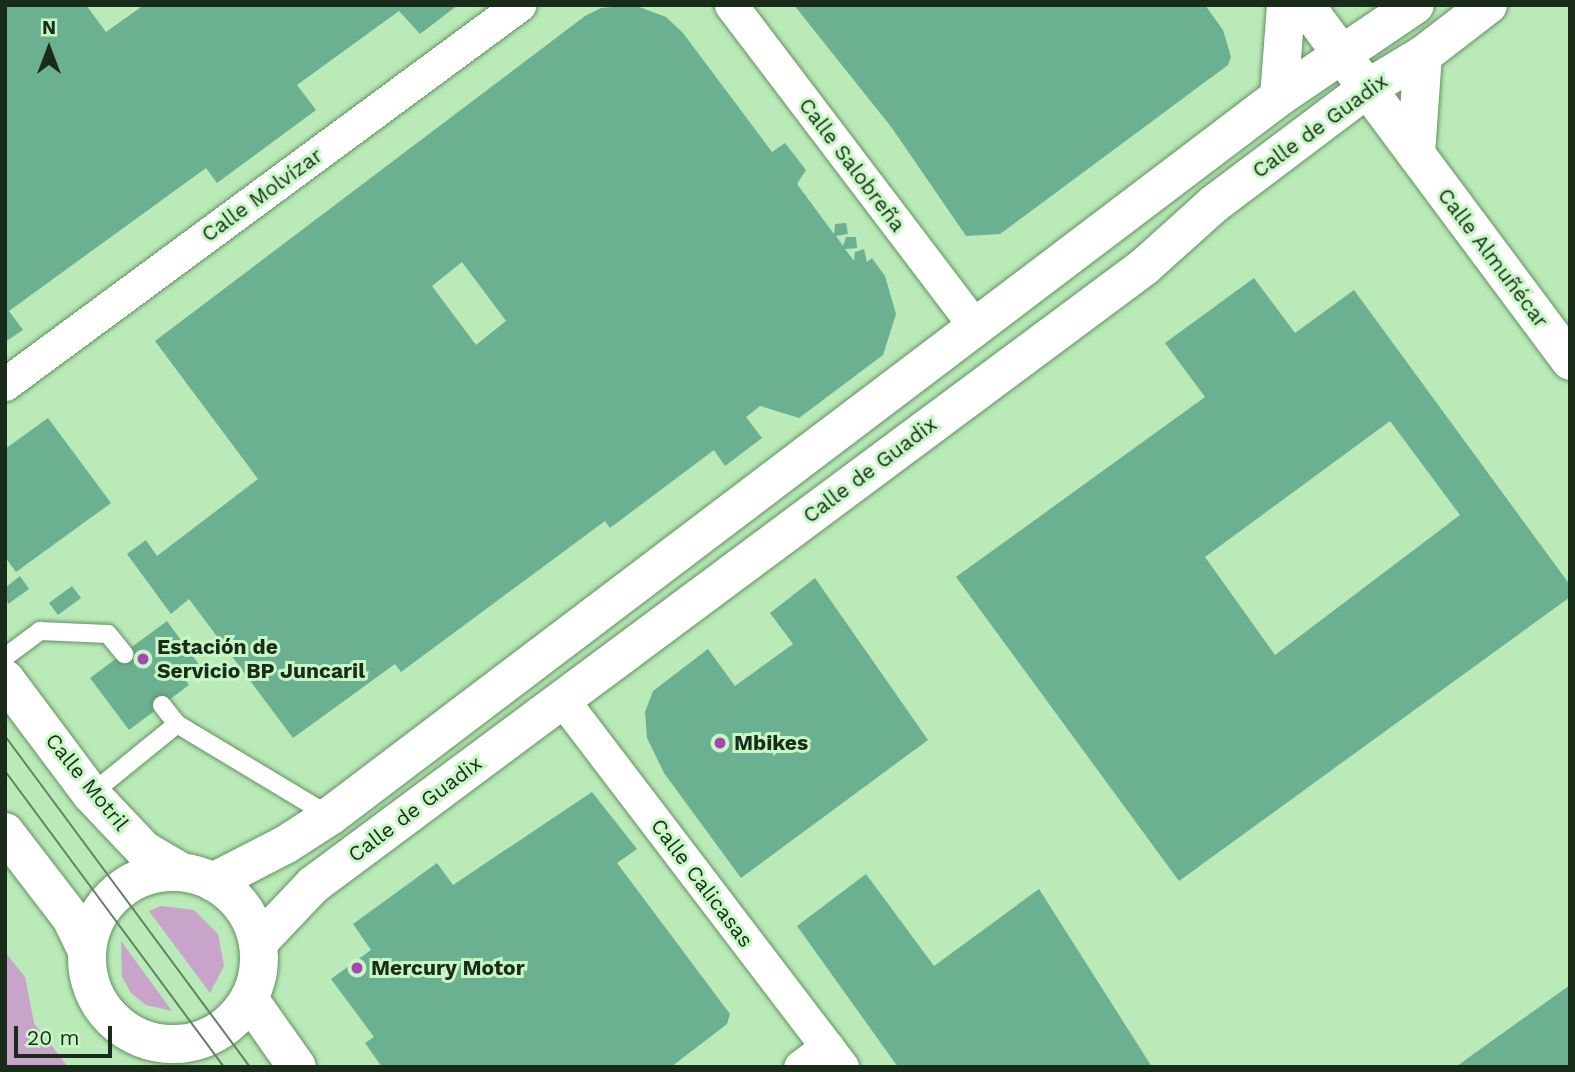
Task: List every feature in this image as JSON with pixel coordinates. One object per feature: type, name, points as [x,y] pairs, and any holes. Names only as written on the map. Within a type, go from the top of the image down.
[{"type":"street","name":"Calle Molvízar","points":[[5,384],[519,5]]},
{"type":"street","name":"Calle Salobreña","points":[[731,5],[974,326]]},
{"type":"street","points":[[1279,97],[1286,5]]},
{"type":"street","name":"Calle Almuñécar","points":[[1305,5],[1570,361]]},
{"type":"street","name":"Calle de Guadix","points":[[197,877],[285,845],[330,816],[1279,97],[1344,57],[1415,5]]},
{"type":"street","name":"Calle de Guadix","points":[[258,943],[313,885],[1144,267],[1214,204],[1367,88],[1423,55],[1488,5]]},
{"type":"street","points":[[1416,154],[1423,55]]},
{"type":"street","name":"Calle Motril","points":[[5,678],[91,793],[144,850],[197,877]]},
{"type":"street","name":"Calle Calicasas","points":[[562,699],[834,1057]]},
{"type":"street","points":[[5,832],[71,918],[86,949],[89,982],[99,1004],[123,1029],[162,1054],[183,1044],[211,1036],[230,1023],[249,999],[259,969],[258,943],[238,901],[197,877],[148,875],[112,896],[94,921],[86,949]]},
{"type":"street","points":[[249,999],[297,1067]]},
{"type":"street","points":[[800,1067],[834,1057]]},
{"type":"lane","points":[[5,657],[40,631],[108,634],[124,653]]},
{"type":"lane","points":[[162,705],[177,724],[330,816]]},
{"type":"lane","points":[[91,793],[177,724]]},
{"type":"shaded area","points":[[161,906],[194,910],[218,934],[224,966],[210,993],[149,911]]},
{"type":"shaded area","points":[[121,941],[172,1011],[146,1005],[131,993],[122,977]]},
{"type":"shaded area","points":[[5,952],[25,977],[34,1023],[68,1067],[5,1067]]},
{"type":"building","points":[[5,5],[86,5],[106,32],[144,5],[458,5],[420,34],[399,11],[297,85],[316,110],[217,183],[206,168],[9,311],[23,330],[5,342]]},
{"type":"building","points":[[634,5],[666,17],[683,33],[772,152],[785,143],[806,170],[797,184],[834,234],[835,224],[846,223],[848,234],[836,236],[843,246],[846,237],[856,237],[857,248],[845,249],[854,261],[855,252],[864,249],[867,262],[872,258],[885,276],[896,314],[883,355],[799,418],[760,406],[746,417],[762,438],[725,466],[714,450],[610,528],[605,521],[401,672],[395,664],[293,738],[189,599],[171,614],[127,554],[146,540],[157,556],[258,479],[155,341],[585,16],[601,8]],"holes":[[[462,262],[506,321],[476,345],[432,286]]]},
{"type":"building","points":[[794,5],[1205,5],[1223,30],[1231,57],[1228,65],[1000,234],[966,236],[892,128]]},
{"type":"building","points":[[1254,278],[1295,333],[1354,290],[1570,585],[1570,597],[1179,881],[956,577],[1205,397],[1165,343]],"holes":[[[1390,421],[1460,515],[1275,655],[1205,557]]]},
{"type":"building","points":[[48,418],[111,503],[16,572],[5,557],[5,449]]},
{"type":"building","points":[[20,576],[29,589],[8,604],[5,588]]},
{"type":"building","points":[[815,578],[928,740],[741,878],[664,773],[647,738],[645,712],[653,691],[708,649],[735,686],[793,644],[770,613]]},
{"type":"building","points":[[72,586],[81,598],[58,615],[49,603]]},
{"type":"building","points":[[167,621],[200,666],[184,678],[189,685],[129,730],[90,678]]},
{"type":"building","points":[[592,792],[637,849],[617,863],[730,1014],[727,1024],[671,1067],[382,1067],[365,1043],[374,1037],[331,979],[371,950],[353,924],[437,863],[453,885]]},
{"type":"building","points":[[866,874],[934,966],[1039,889],[1152,1067],[898,1067],[797,926]]},
{"type":"building","points":[[1570,985],[1570,1067],[1456,1067],[1468,1058]]},
{"type":"tram line","points":[[5,736],[250,1067]]},
{"type":"tram line","points":[[5,771],[224,1067]]},
{"type":"place","name":"Estación de Servicio BP Juncaril","points":[[143,659]]},
{"type":"place","name":"Mbikes","points":[[720,743]]},
{"type":"place","name":"Mercury Motor","points":[[357,968]]}]
